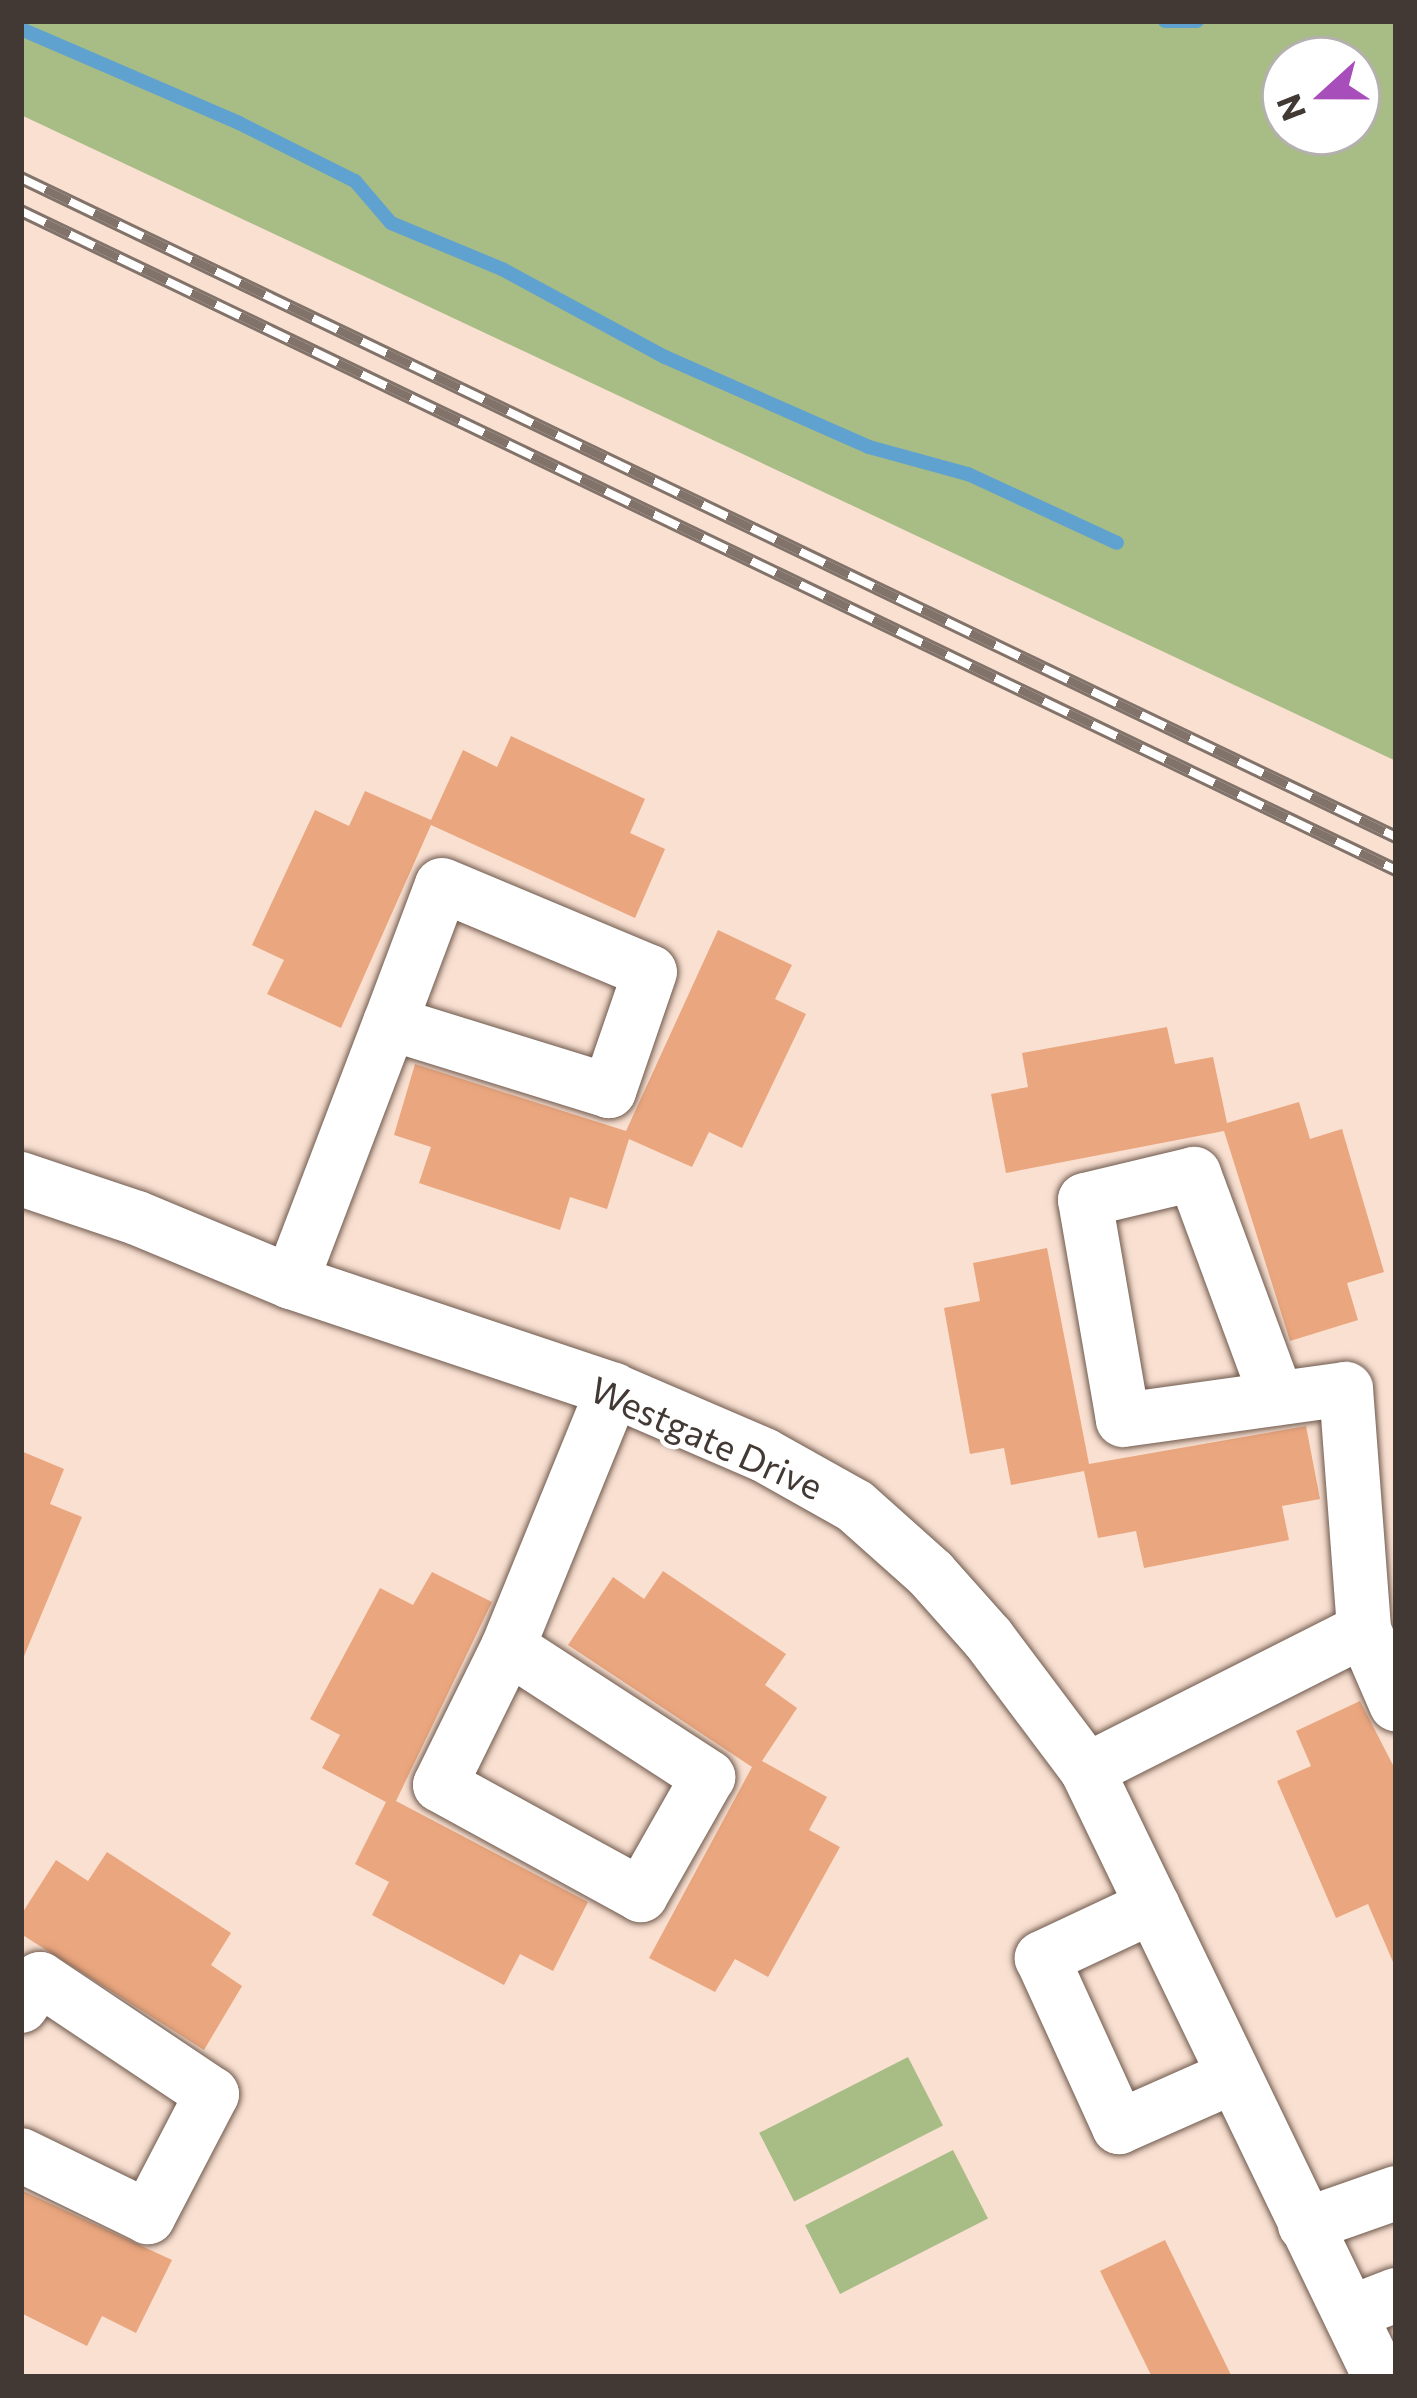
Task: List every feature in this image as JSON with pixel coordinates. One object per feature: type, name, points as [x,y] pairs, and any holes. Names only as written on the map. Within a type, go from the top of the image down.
[{"type":"street","points":[[291,1282],[442,885],[650,972],[609,1091],[390,1023]]},
{"type":"street","points":[[1277,1399],[1194,1174],[1085,1200],[1123,1420],[1277,1399],[1346,1389],[1364,1630],[1396,1704]]},
{"type":"street","name":"Westgate Drive","points":[[21,1179],[137,1218],[291,1282],[613,1390],[764,1455],[855,1506],[931,1574],[988,1638],[1088,1770],[1305,2225],[1373,2304],[1380,2377]]},
{"type":"street","points":[[508,1648],[708,1778],[641,1895],[440,1785],[508,1648],[613,1390]]},
{"type":"street","points":[[1088,1770],[1364,1630]]},
{"type":"street","points":[[1153,1906],[1042,1958],[1119,2127],[1234,2076]]},
{"type":"street","points":[[21,2006],[40,1979],[212,2094],[148,2217],[21,2155]]},
{"type":"street","points":[[1305,2225],[1396,2193]]},
{"type":"green space","points":[[21,21],[1396,21],[1396,761],[21,115]]},
{"type":"green space","points":[[908,2057],[943,2126],[794,2201],[759,2133]]},
{"type":"green space","points":[[953,2150],[988,2219],[840,2294],[805,2225]]},
{"type":"building","points":[[511,736],[645,799],[630,833],[665,849],[635,918],[431,825],[341,1028],[267,994],[284,960],[252,945],[315,810],[349,826],[365,791],[431,820],[463,750],[497,767]]},
{"type":"building","points":[[718,930],[792,965],[775,999],[806,1014],[742,1148],[709,1132],[692,1167],[629,1139],[607,1209],[570,1197],[560,1230],[419,1183],[431,1147],[394,1135],[415,1064],[626,1131]]},
{"type":"building","points":[[1167,1027],[1175,1064],[1213,1057],[1227,1123],[1299,1102],[1310,1139],[1342,1129],[1384,1272],[1347,1283],[1358,1320],[1290,1341],[1224,1131],[1006,1173],[991,1094],[1028,1087],[1022,1053]]},
{"type":"building","points":[[1047,1248],[1089,1464],[1306,1426],[1320,1499],[1282,1506],[1289,1540],[1144,1568],[1136,1531],[1098,1538],[1084,1471],[1011,1485],[1004,1448],[970,1454],[944,1308],[980,1301],[973,1263]]},
{"type":"building","points":[[21,1451],[64,1469],[50,1504],[82,1517],[22,1661]]},
{"type":"building","points":[[663,1571],[786,1654],[765,1685],[797,1708],[762,1761],[827,1797],[809,1830],[840,1847],[768,1977],[735,1959],[715,1992],[649,1958],[752,1767],[568,1645],[613,1577],[644,1599]]},
{"type":"building","points":[[432,1572],[492,1602],[396,1801],[588,1902],[553,1971],[520,1954],[504,1985],[372,1915],[389,1882],[355,1864],[386,1802],[322,1768],[340,1735],[310,1719],[380,1588],[413,1605]]},
{"type":"building","points":[[1360,1701],[1396,1771],[1396,1969],[1368,1904],[1336,1918],[1277,1781],[1311,1766],[1296,1731]]},
{"type":"building","points":[[107,1852],[231,1933],[211,1965],[242,1986],[204,2050],[21,1934],[21,1915],[56,1860],[88,1881]]},
{"type":"building","points":[[21,2190],[172,2260],[136,2333],[102,2316],[87,2346],[21,2313]]},
{"type":"building","points":[[1165,2240],[1232,2377],[1152,2377],[1100,2271]]},
{"type":"waterway","points":[[1165,21],[1197,21]]},
{"type":"waterway","points":[[21,29],[239,123],[355,181],[391,223],[502,269],[665,357],[869,447],[968,474],[1117,543]]},
{"type":"railway","points":[[21,178],[1396,837]]},
{"type":"railway","points":[[21,211],[1396,870]]}]
